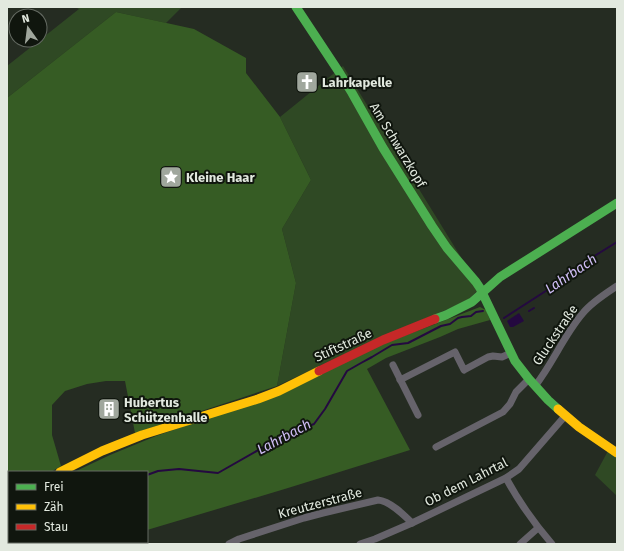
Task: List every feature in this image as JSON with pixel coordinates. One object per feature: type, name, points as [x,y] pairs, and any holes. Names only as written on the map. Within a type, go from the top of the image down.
[{"type":"street","name":"Am Schwarzkopf","points":[[296,7],[339,72],[383,148],[432,226],[447,248],[476,282],[483,293],[515,361],[532,382],[565,416],[617,453]]},
{"type":"street","name":"Stiftstraße","points":[[62,471],[102,451],[142,435],[279,391],[382,340],[446,315],[472,302],[500,277],[617,203]]},
{"type":"street","name":"Gluckstraße","points":[[436,447],[503,412],[510,404],[516,392],[542,376],[583,313],[597,300],[617,286]]},
{"type":"street","points":[[400,380],[455,352],[464,370],[488,357],[502,357],[510,353]]},
{"type":"street","points":[[393,365],[418,415]]},
{"type":"street","name":"Ob dem Lahrtal","points":[[360,544],[412,523],[506,478],[519,469],[565,416]]},
{"type":"street","points":[[506,478],[524,509],[552,544]]},
{"type":"street","name":"Kreutzerstraße","points":[[229,544],[239,539],[310,516],[378,500],[386,502],[404,514],[412,523]]},
{"type":"street","points":[[521,544],[538,528]]},
{"type":"green space","points":[[75,7],[182,7],[166,23],[116,12],[7,98],[7,66],[30,48],[48,48],[48,34],[79,9]]},
{"type":"green space","points":[[116,12],[194,29],[246,58],[246,73],[280,117],[311,180],[282,229],[296,283],[277,386],[135,433],[125,381],[106,381],[87,384],[65,391],[52,405],[52,435],[61,466],[53,471],[8,471],[7,502],[7,98]]},
{"type":"green space","points":[[343,66],[480,288],[467,301],[381,337],[277,386],[296,283],[282,229],[311,180],[280,117]]},
{"type":"green space","points":[[480,307],[486,310],[490,320],[458,329],[386,358],[367,369],[410,450],[148,530],[148,471],[76,471],[156,436],[280,393],[383,344]]},
{"type":"green space","points":[[609,449],[617,455],[617,496],[595,475]]},
{"type":"green space","points":[[7,510],[8,543],[104,543],[7,544]]},
{"type":"shaded area","points":[[519,313],[524,321],[510,327],[507,321]]},
{"type":"waterway","name":"Lahrbach","points":[[504,318],[569,276],[596,255],[617,242]]},
{"type":"waterway","points":[[529,311],[534,308]]},
{"type":"waterway","name":"Lahrbach","points":[[148,475],[158,471],[179,469],[218,473],[283,436],[314,424],[325,409],[347,371],[392,345],[408,343],[441,326],[450,324],[458,318],[471,316],[476,312],[483,311]]},
{"type":"traffic: fast","points":[[296,7],[339,72],[383,148],[432,226],[447,248],[480,288],[515,361],[529,379],[558,409]]},
{"type":"traffic: fast","points":[[435,319],[472,302],[500,277],[617,203]]},
{"type":"traffic: slow","points":[[62,471],[102,451],[142,435],[258,399],[279,391],[319,371]]},
{"type":"traffic: slow","points":[[558,409],[579,427],[617,453]]},
{"type":"traffic: jam","points":[[319,371],[383,340],[435,319]]},
{"type":"place","name":"Lahrkapelle","points":[[307,82]]},
{"type":"place","name":"Kleine Haar","points":[[171,177]]},
{"type":"place","name":"Hubertus Schützenhalle","points":[[109,409]]}]
